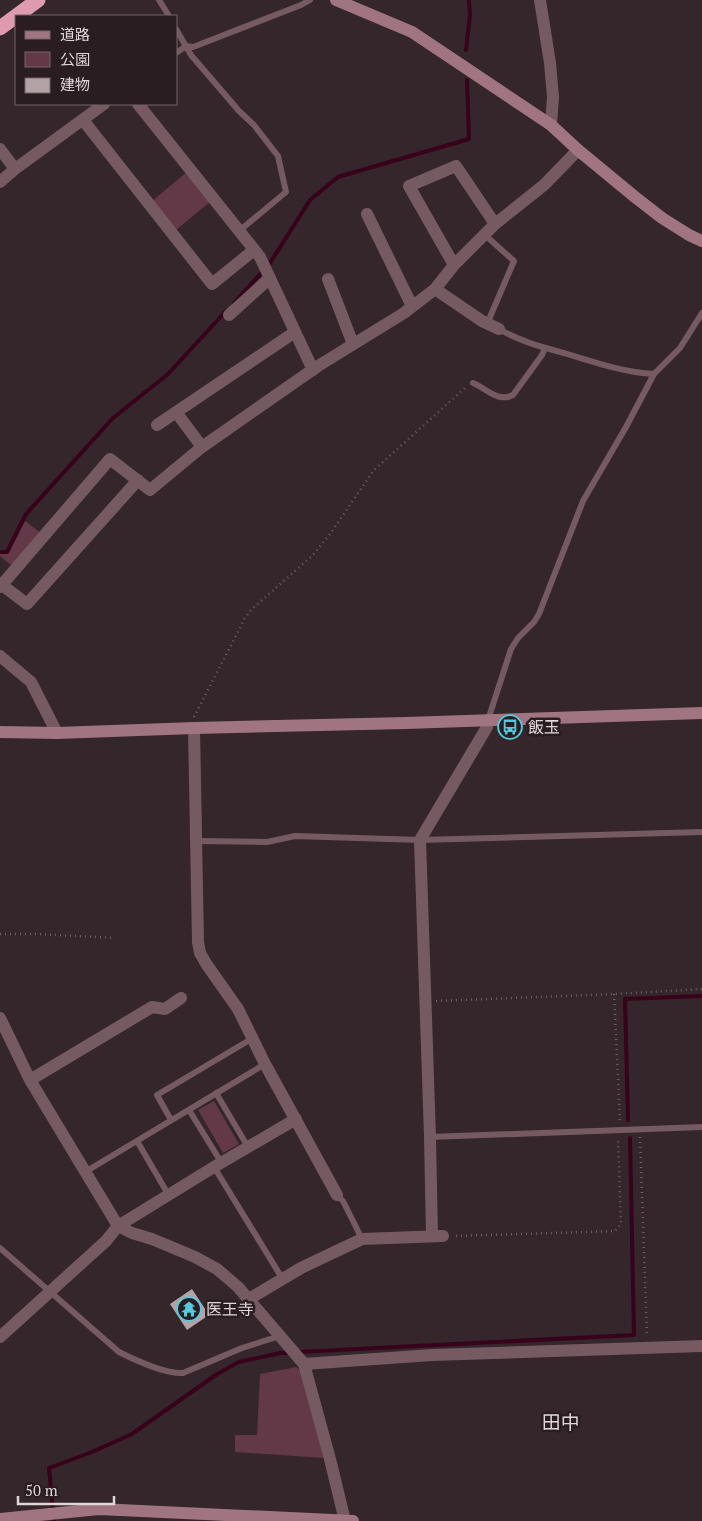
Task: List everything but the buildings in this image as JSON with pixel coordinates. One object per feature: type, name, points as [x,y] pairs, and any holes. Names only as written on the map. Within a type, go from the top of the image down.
[{"type":"highway","points":[[18,15],[38,0]]},
{"type":"highway","points":[[0,28],[15,17]]},
{"type":"street","points":[[540,0],[553,89],[551,125]]},
{"type":"street","points":[[346,1],[412,32],[551,125],[578,150],[662,218],[702,241]]},
{"type":"street","points":[[0,182],[103,105]]},
{"type":"street","points":[[139,105],[254,250],[266,271],[313,370]]},
{"type":"street","points":[[83,120],[212,284],[254,250]]},
{"type":"street","points":[[0,149],[15,169]]},
{"type":"street","points":[[138,480],[28,604],[1,586],[110,459],[138,480],[150,490],[202,447],[435,289],[454,265],[495,224],[544,185],[578,150]]},
{"type":"street","points":[[454,265],[409,186],[456,166],[495,224]]},
{"type":"street","points":[[367,214],[412,306]]},
{"type":"street","points":[[229,315],[266,271]]},
{"type":"street","points":[[328,279],[353,344]]},
{"type":"street","points":[[435,289],[487,324],[499,329]]},
{"type":"street","points":[[157,425],[295,332]]},
{"type":"street","points":[[176,412],[202,447]]},
{"type":"street","points":[[0,656],[31,682],[57,733]]},
{"type":"street","points":[[0,732],[57,733],[702,713]]},
{"type":"street","points":[[248,1299],[301,1268],[362,1239],[438,1236],[430,1137],[420,840],[487,727],[488,720]]},
{"type":"street","points":[[194,728],[198,942],[200,953],[238,1009],[265,1064],[337,1195]]},
{"type":"street","points":[[30,1080],[152,1007],[166,1009],[181,998]]},
{"type":"street","points":[[0,1018],[30,1080],[118,1226],[195,1257],[217,1269],[238,1287],[304,1364],[345,1521]]},
{"type":"street","points":[[1,1333],[106,1241],[118,1226],[217,1164],[296,1119]]},
{"type":"street","points":[[304,1364],[432,1355],[702,1346]]},
{"type":"street","points":[[0,1519],[99,1509],[353,1521]]},
{"type":"lane","points":[[159,0],[168,15]]},
{"type":"lane","points":[[178,52],[186,46],[193,47],[310,0]]},
{"type":"lane","points":[[178,32],[191,55],[239,111],[254,125],[278,156],[286,192],[239,230]]},
{"type":"lane","points":[[485,235],[514,261],[487,324]]},
{"type":"lane","points":[[488,720],[511,649],[539,614],[583,501],[654,374],[680,348],[702,313]]},
{"type":"lane","points":[[499,329],[544,348],[619,370],[654,374]]},
{"type":"lane","points":[[473,383],[493,395],[508,398],[513,395],[542,355],[544,348]]},
{"type":"lane","points":[[196,841],[267,842],[295,836],[420,840],[702,832]]},
{"type":"lane","points":[[171,1120],[157,1095],[253,1038]]},
{"type":"lane","points":[[85,1172],[265,1064]]},
{"type":"lane","points":[[216,1093],[248,1147]]},
{"type":"lane","points":[[189,1110],[217,1164],[282,1278]]},
{"type":"lane","points":[[430,1137],[702,1127]]},
{"type":"lane","points":[[137,1141],[168,1194]]},
{"type":"lane","points":[[337,1195],[343,1201],[362,1239]]},
{"type":"lane","points":[[0,1248],[119,1352],[174,1373],[183,1372],[242,1348],[280,1336]]},
{"type":"path","points":[[194,728],[194,717],[245,618],[251,610],[313,556],[374,470],[455,396],[473,383]]},
{"type":"path","points":[[0,934],[115,938]]},
{"type":"path","points":[[425,1002],[702,989]]},
{"type":"path","points":[[438,1236],[615,1230],[621,1224],[618,1130],[620,1122],[614,994]]},
{"type":"path","points":[[639,1130],[648,1348]]},
{"type":"green space","points":[[187,172],[211,201],[176,230],[152,201]]},
{"type":"green space","points":[[25,521],[41,533],[12,566],[0,554],[8,554]]},
{"type":"green space","points":[[214,1101],[239,1144],[223,1153],[198,1110]]},
{"type":"green space","points":[[296,1367],[304,1372],[325,1458],[235,1452],[235,1435],[257,1435],[260,1374]]},
{"type":"waterway","points":[[466,50],[470,15],[469,0]]},
{"type":"waterway","points":[[268,266],[310,200],[338,177],[469,139],[467,80]]},
{"type":"waterway","points":[[234,303],[263,271]]},
{"type":"waterway","points":[[0,552],[7,552],[26,514],[113,418],[168,374],[226,311]]},
{"type":"waterway","points":[[628,1120],[625,999],[702,996]]},
{"type":"waterway","points":[[298,1352],[634,1335],[630,1138]]},
{"type":"waterway","points":[[54,1521],[49,1468],[132,1434],[217,1374],[239,1362],[280,1353],[291,1353]]},
{"type":"place","name":"飯玉","points":[[510,727]]},
{"type":"place","name":"医王寺","points":[[189,1309]]},
{"type":"district","name":"田中","points":[[561,1422]]}]
